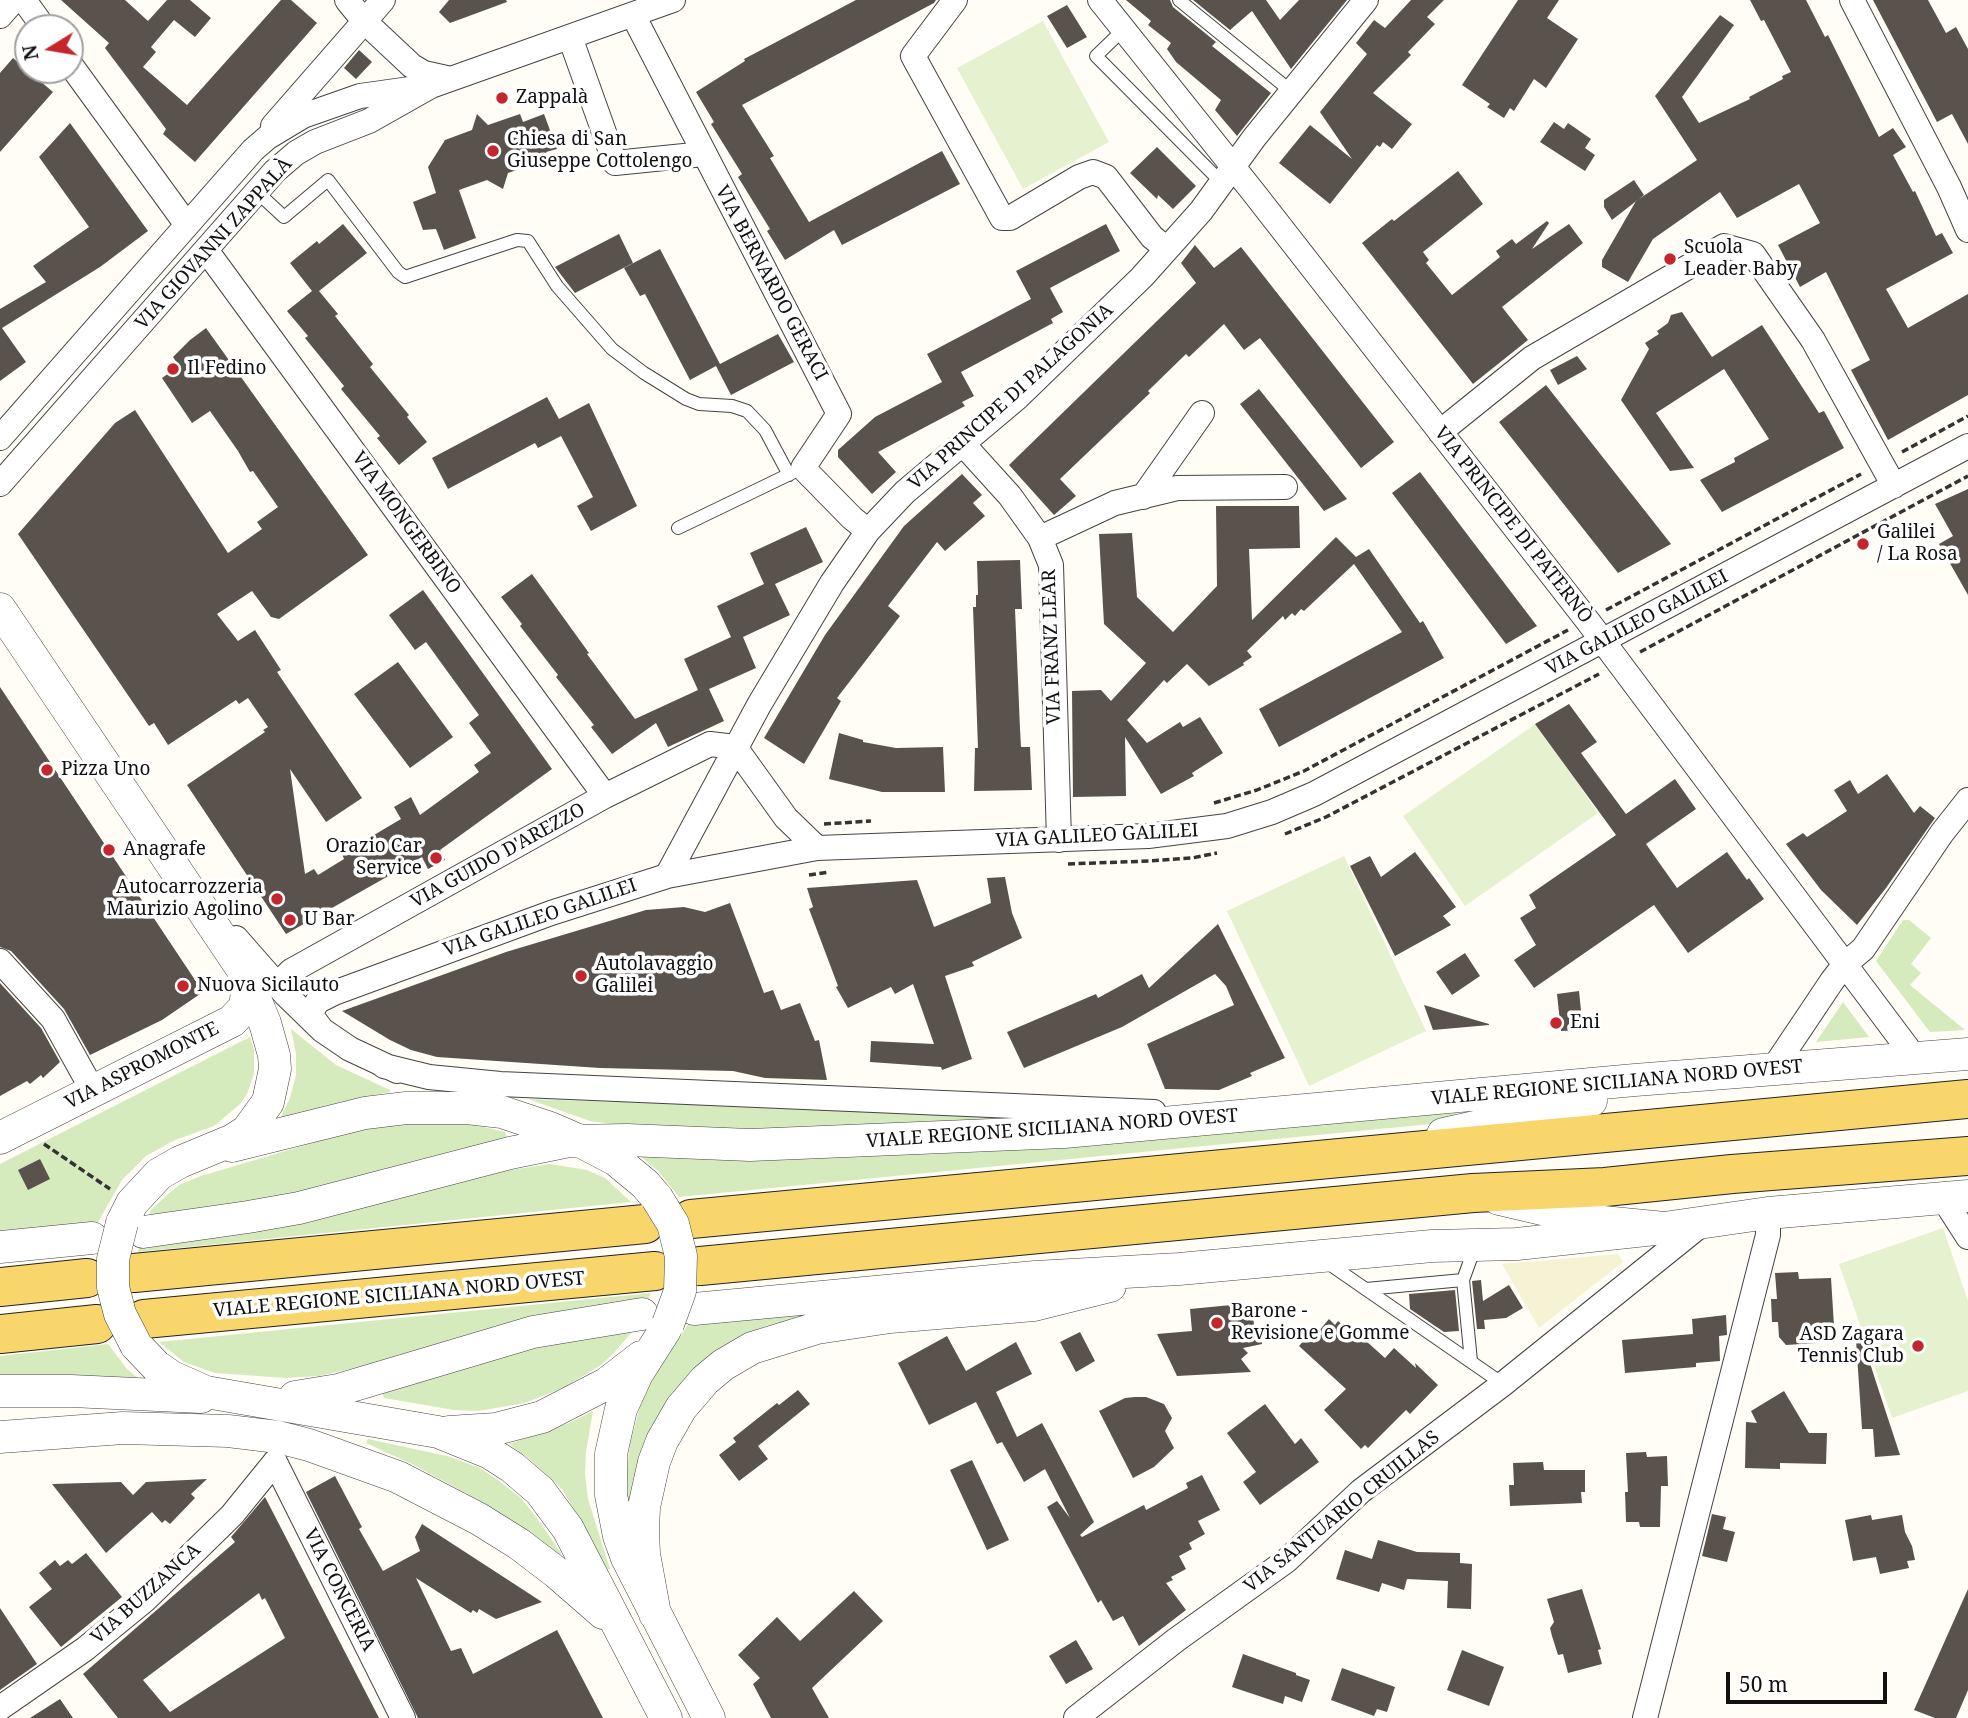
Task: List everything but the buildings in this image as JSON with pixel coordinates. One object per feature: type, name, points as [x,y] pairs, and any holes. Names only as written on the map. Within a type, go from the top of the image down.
[{"type":"main road","points":[[691,1219],[1968,1099]]},
{"type":"main road","points":[[700,1266],[1473,1193],[1605,1186],[1968,1156]]},
{"type":"main road","points":[[134,1273],[651,1211]]},
{"type":"main road","name":"VIALE REGIONE SICILIANA NORD OVEST","points":[[140,1332],[655,1270]]},
{"type":"main road","points":[[0,1287],[87,1278]]},
{"type":"main road","points":[[0,1334],[97,1324]]},
{"type":"street","points":[[0,16],[14,0]]},
{"type":"street","points":[[347,0],[364,21],[412,66],[441,83]]},
{"type":"street","points":[[253,150],[383,0]]},
{"type":"street","name":"VIA GIOVANNI ZAPPALÀ","points":[[0,484],[275,171],[296,153],[315,142],[369,121],[393,100],[673,0]]},
{"type":"street","points":[[956,0],[914,56],[1002,218],[1010,218],[1079,177],[1093,172],[1106,177],[1152,237],[1167,249]]},
{"type":"street","name":"VIA PRINCIPE DI PATERNÒ","points":[[1100,0],[1124,29],[1228,175],[1440,432],[1603,642],[1915,1058]]},
{"type":"street","name":"VIA PRINCIPE DI PALAGONIA","points":[[667,876],[735,747],[832,583],[868,531],[905,492],[1018,397],[1115,304],[1167,249],[1366,0]]},
{"type":"street","points":[[1852,0],[1949,187],[1968,230]]},
{"type":"street","name":"VIA BERNARDO GERACI","points":[[633,15],[839,414],[796,471]]},
{"type":"street","points":[[570,37],[615,163],[704,155]]},
{"type":"street","points":[[389,45],[394,71],[393,100]]},
{"type":"street","points":[[84,83],[187,225]]},
{"type":"street","points":[[360,96],[368,100],[372,111],[369,121]]},
{"type":"street","name":"VIA GIOVANNI ZAPPALÀ","points":[[0,438],[253,150],[282,127],[303,116],[360,96],[393,100]]},
{"type":"street","points":[[1440,432],[1532,358],[1724,246],[1753,254],[1813,340],[1894,486]]},
{"type":"street","name":"VIA MONGERBINO","points":[[206,250],[605,796]]},
{"type":"street","points":[[1143,497],[1202,413]]},
{"type":"street","name":"VIA FRANZ LEAR","points":[[962,443],[1010,496],[1040,538],[1051,565],[1059,840]]},
{"type":"street","name":"VIA GALILEO GALILEI","points":[[322,1030],[313,1018],[312,1010],[318,1002],[334,993],[551,913],[667,876],[817,848],[1059,840],[1188,832],[1227,826],[1272,812],[1314,794],[1968,446]]},
{"type":"street","points":[[796,471],[868,531]]},
{"type":"street","points":[[1040,538],[1115,503],[1177,488],[1285,486]]},
{"type":"street","points":[[0,609],[243,970],[265,1023],[275,1069],[268,1102],[247,1131],[213,1150]]},
{"type":"street","name":"VIA GUIDO D'AREZZO","points":[[286,995],[282,980],[291,971],[605,796],[710,744],[735,747]]},
{"type":"street","points":[[735,747],[786,818],[817,848]]},
{"type":"street","points":[[1773,1069],[1845,964],[1863,949],[1942,833],[1968,800]]},
{"type":"street","points":[[173,867],[286,995],[322,1030],[350,1049],[384,1066],[580,1141],[616,1160],[645,1184],[651,1211],[673,1224],[681,1256],[680,1290],[629,1390],[615,1433],[611,1496],[619,1536],[654,1614],[709,1718]]},
{"type":"street","points":[[0,961],[54,1019],[93,1091]]},
{"type":"street","name":"VIA ASPROMONTE","points":[[0,1138],[239,1016],[246,1007],[248,998],[248,985],[243,970]]},
{"type":"street","name":"VIALE REGIONE SICILIANA NORD OVEST","points":[[128,1216],[248,1217],[299,1208],[547,1144],[580,1141],[750,1145],[1064,1132],[1968,1054]]},
{"type":"street","points":[[384,1066],[429,1076],[500,1084],[1093,1110],[1152,1112],[1347,1107]]},
{"type":"street","points":[[1326,1160],[1715,1074]]},
{"type":"street","points":[[502,1112],[467,1108],[394,1109],[348,1116],[213,1150],[180,1162],[159,1174],[141,1192],[128,1216],[113,1259],[113,1287],[120,1314],[140,1332],[156,1366],[182,1382],[206,1392],[438,1432],[490,1453],[540,1491],[568,1529],[666,1718]]},
{"type":"street","points":[[1473,1193],[1594,1221],[1664,1228]]},
{"type":"street","points":[[0,1391],[71,1391],[243,1399],[292,1398],[338,1390],[533,1332],[1035,1276],[1180,1269],[1432,1246],[1565,1240],[1768,1213],[1955,1197],[1968,1237]]},
{"type":"street","points":[[1645,1718],[1768,1235],[1768,1213]]},
{"type":"street","name":"VIA SANTUARIO CRUILLAS","points":[[1084,1715],[1176,1640],[1286,1561],[1361,1491],[1503,1384],[1703,1223]]},
{"type":"street","points":[[0,1247],[92,1238]]},
{"type":"street","points":[[654,1614],[643,1531],[644,1507],[654,1462],[662,1441],[681,1408],[705,1380],[737,1356],[774,1339],[817,1328],[890,1317],[1034,1305],[1180,1269]]},
{"type":"street","points":[[438,1432],[496,1429],[521,1424],[564,1408],[590,1395],[625,1371],[667,1319]]},
{"type":"street","points":[[0,1418],[123,1428],[229,1431],[276,1450],[343,1456],[398,1477],[479,1519],[519,1544],[572,1584],[621,1632]]},
{"type":"street","points":[[0,1437],[123,1428]]},
{"type":"street","name":"VIA BUZZANCA","points":[[0,1708],[85,1649],[145,1600],[232,1515],[276,1450]]},
{"type":"street","name":"VIA CONCERIA","points":[[276,1450],[403,1718]]},
{"type":"lane","points":[[1179,0],[1292,92]]},
{"type":"lane","points":[[1124,29],[1096,56],[1228,175]]},
{"type":"lane","points":[[257,192],[284,217],[328,180],[398,272],[405,277],[517,240],[528,242],[557,286],[612,349],[686,399],[699,404],[732,406],[747,411],[796,471],[678,528]]},
{"type":"lane","points":[[1471,1362],[1462,1280],[1476,1246]]},
{"type":"lane","points":[[1320,1256],[1503,1384]]},
{"type":"lane","points":[[1366,1289],[1462,1280]]},
{"type":"path","points":[[1608,609],[1968,416]]},
{"type":"path","points":[[1639,652],[1968,476]]},
{"type":"path","points":[[1208,804],[1257,790],[1304,771],[1569,629]]},
{"type":"path","points":[[1281,835],[1326,817],[1601,673]]},
{"type":"path","points":[[1109,863],[1192,858],[1219,852]]},
{"type":"path","points":[[40,1141],[128,1216]]},
{"type":"shaded area","points":[[1618,1254],[1623,1262],[1539,1328],[1502,1264]]},
{"type":"green space","points":[[1043,21],[1109,142],[1023,189],[957,68]]},
{"type":"green space","points":[[1537,723],[1598,813],[1465,906],[1403,816]]},
{"type":"green space","points":[[1344,856],[1426,1031],[1309,1086],[1227,911]]},
{"type":"green space","points":[[1903,920],[1909,920],[1931,938],[1911,964],[1921,973],[1910,985],[1965,1030],[1930,1032],[1876,961]]},
{"type":"green space","points":[[1843,1002],[1869,1037],[1816,1042]]},
{"type":"green space","points":[[291,1029],[336,1065],[390,1092],[340,1102],[279,1121],[290,1098],[296,1075],[296,1054]]},
{"type":"green space","points":[[250,1037],[254,1050],[254,1074],[247,1094],[240,1104],[214,1126],[175,1140],[146,1156],[122,1180],[97,1224],[0,1236],[0,1164]]},
{"type":"green space","points":[[528,1099],[1027,1115],[1048,1120],[828,1133],[640,1128],[590,1121]]},
{"type":"green space","points":[[1454,1113],[1471,1117],[1441,1123],[679,1197],[658,1171],[639,1155],[1092,1142]]},
{"type":"green space","points":[[427,1122],[476,1125],[505,1132],[509,1142],[275,1202],[149,1218],[151,1210],[179,1185],[201,1176],[356,1130]]},
{"type":"green space","points":[[550,1164],[587,1170],[605,1178],[631,1202],[138,1252],[139,1246],[484,1174]]},
{"type":"green space","name":"ASD Zagara Tennis Club","points":[[1943,1228],[1968,1301],[1968,1391],[1892,1418],[1839,1264]]},
{"type":"green space","points":[[651,1293],[647,1303],[319,1376],[286,1378],[215,1373],[184,1362],[159,1342]]},
{"type":"green space","points":[[857,1308],[766,1326],[747,1334],[690,1374],[659,1414],[646,1439],[628,1508],[627,1470],[630,1444],[640,1406],[646,1390],[690,1321]]},
{"type":"green space","points":[[637,1326],[601,1365],[565,1387],[525,1403],[478,1411],[454,1410],[384,1398],[382,1390],[520,1347]]},
{"type":"green space","points":[[108,1344],[127,1369],[145,1384],[0,1380],[0,1356]]},
{"type":"green space","points":[[593,1411],[585,1474],[588,1499],[610,1569],[608,1570],[562,1489],[509,1444],[569,1423]]},
{"type":"green space","points":[[368,1439],[447,1456],[480,1468],[521,1498],[561,1553],[560,1557],[486,1504],[414,1465],[366,1443]]},
{"type":"place","name":"Zappalà","points":[[502,98]]},
{"type":"place","name":"Chiesa di San Giuseppe Cottolengo","points":[[493,151]]},
{"type":"place","name":"Scuola Leader Baby","points":[[1670,259]]},
{"type":"place","name":"Il Fedino","points":[[173,369]]},
{"type":"place","name":"Galilei / La Rosa","points":[[1863,544]]},
{"type":"place","name":"Pizza Uno","points":[[47,770]]},
{"type":"place","name":"Anagrafe","points":[[109,850]]},
{"type":"place","name":"Orazio Car Service","points":[[436,858]]},
{"type":"place","name":"Autocarrozzeria Maurizio Agolino","points":[[277,899]]},
{"type":"place","name":"U Bar","points":[[290,920]]},
{"type":"place","name":"Autolavaggio Galilei","points":[[581,976]]},
{"type":"place","name":"Nuova Sicilauto","points":[[183,986]]},
{"type":"place","name":"Eni","points":[[1556,1023]]},
{"type":"place","name":"Barone - Revisione e Gomme","points":[[1217,1323]]},
{"type":"place","name":"ASD Zagara Tennis Club","points":[[1918,1346]]}]
